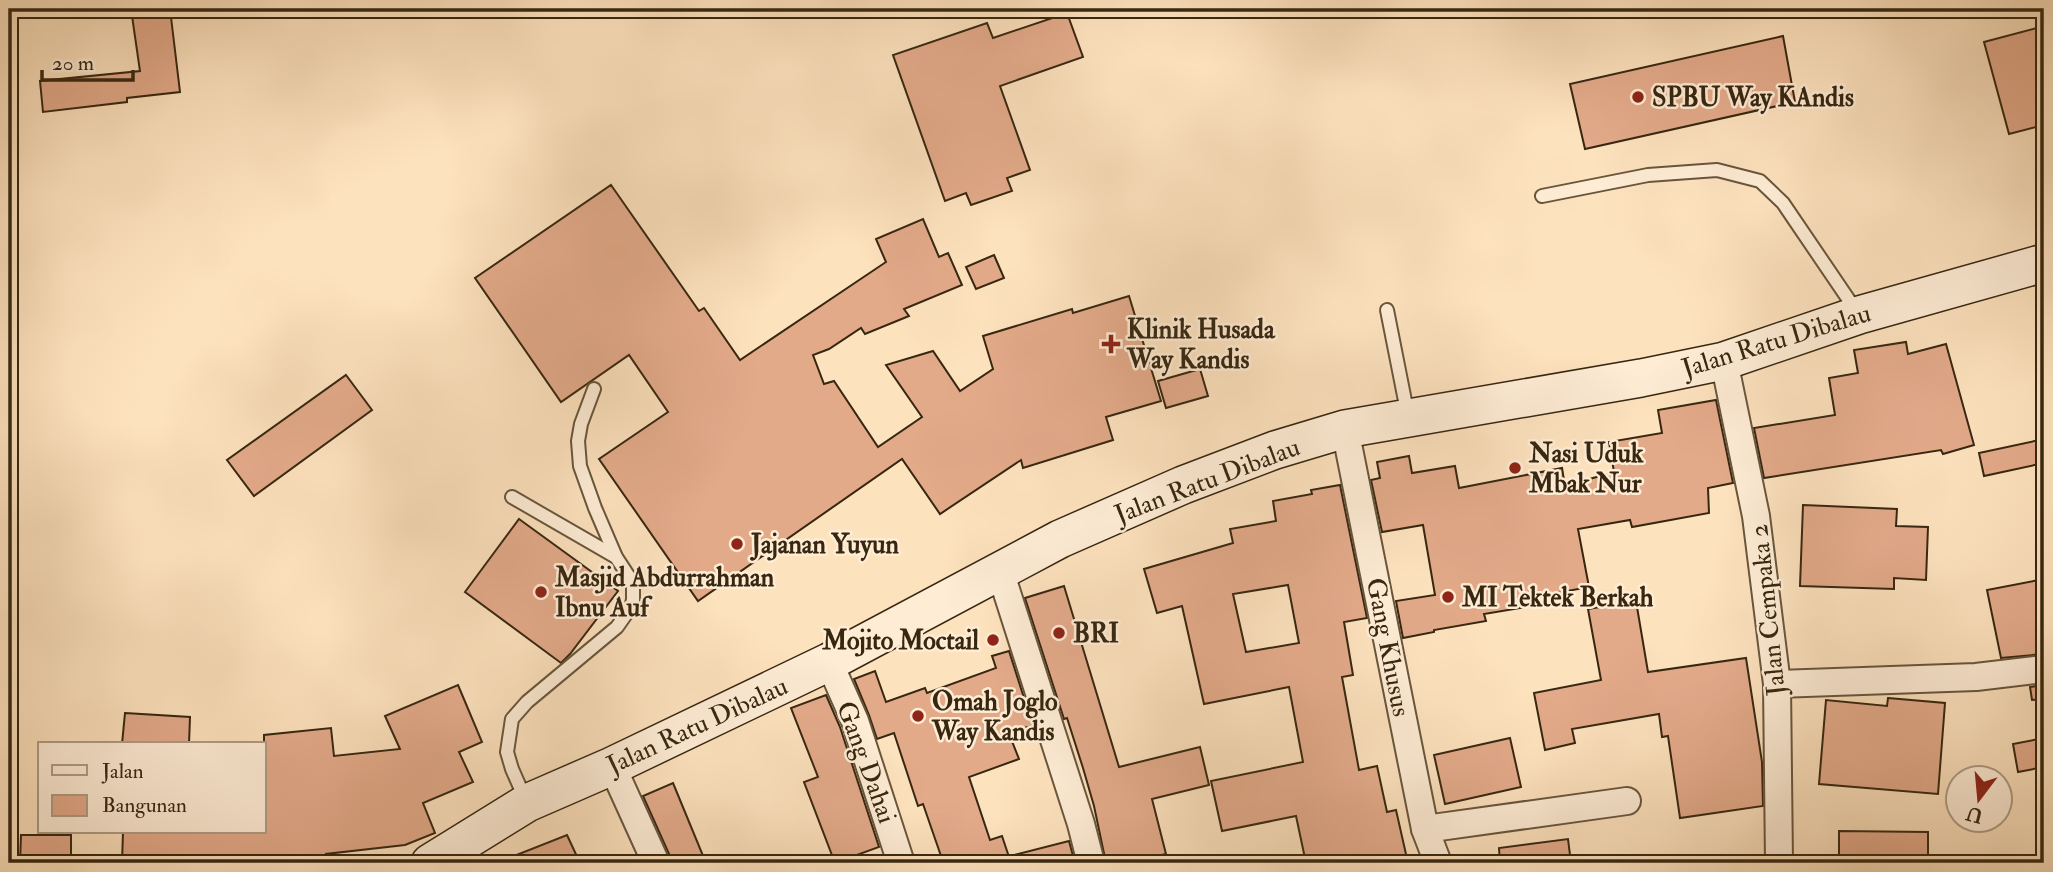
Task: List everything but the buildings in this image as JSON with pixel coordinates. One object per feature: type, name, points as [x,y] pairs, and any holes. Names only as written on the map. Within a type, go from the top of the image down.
[{"type":"main road","name":"Jalan Ratu Dibalau","points":[[430,863],[527,803],[612,766],[829,662],[1059,539],[1183,485],[1275,450],[1345,429],[1724,361],[1859,315],[2043,266]]},
{"type":"street","name":"Jalan Cempaka 2","points":[[1724,361],[1756,516],[1777,684],[1779,863]]},
{"type":"street","name":"Gang Khusus","points":[[1345,429],[1425,829],[1438,863]]},
{"type":"street","points":[[1000,570],[1091,863]]},
{"type":"street","name":"Gang Dahai","points":[[829,662],[855,721],[901,863]]},
{"type":"street","points":[[1777,684],[1976,677],[2044,669]]},
{"type":"street","points":[[612,766],[656,863]]},
{"type":"street","points":[[1425,829],[1627,801]]},
{"type":"lane","points":[[1542,196],[1648,175],[1717,170],[1760,181],[1783,203],[1859,315]]},
{"type":"lane","points":[[1388,310],[1409,418]]},
{"type":"lane","points":[[527,803],[507,752],[512,719],[527,702],[617,627],[633,600],[633,583],[616,557],[580,466],[578,441],[581,424],[594,389]]},
{"type":"lane","points":[[512,497],[616,557]]},
{"type":"place","name":"SPBU Way KAndis","points":[[1638,97]]},
{"type":"place","name":"Klinik Husada Way Kandis","points":[[1111,344]]},
{"type":"place","name":"Nasi Uduk Mbak Nur","points":[[1515,468]]},
{"type":"place","name":"Jajanan Yuyun","points":[[737,544]]},
{"type":"place","name":"Masjid Abdurrahman Ibnu Auf","points":[[541,592]]},
{"type":"place","name":"MI Tektek Berkah","points":[[1448,597]]},
{"type":"place","name":"BRI","points":[[1059,633]]},
{"type":"place","name":"Mojito Moctail","points":[[993,640]]},
{"type":"place","name":"Omah Joglo Way Kandis","points":[[918,716]]}]
